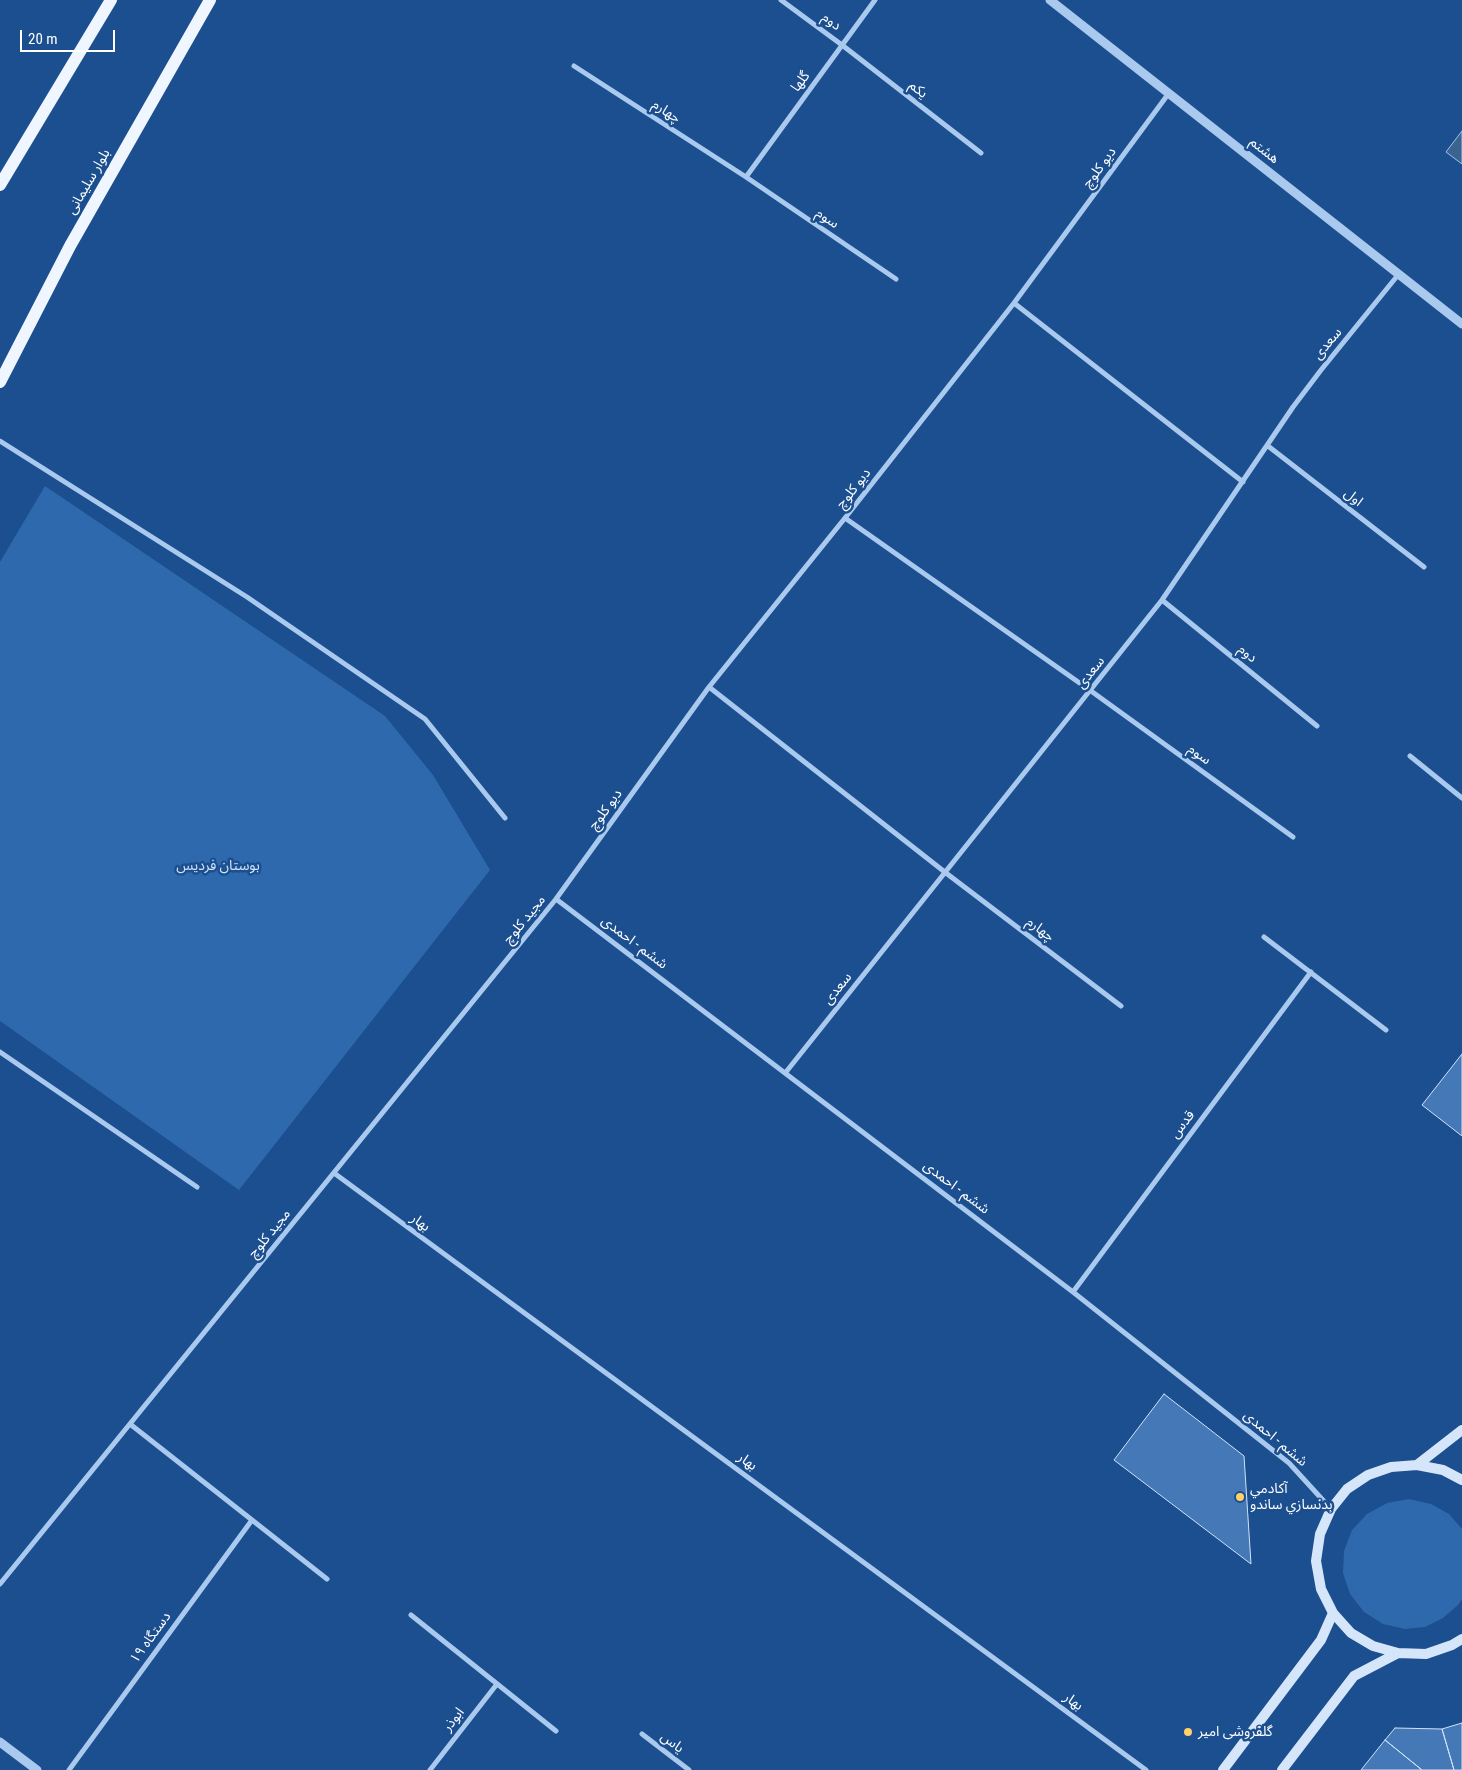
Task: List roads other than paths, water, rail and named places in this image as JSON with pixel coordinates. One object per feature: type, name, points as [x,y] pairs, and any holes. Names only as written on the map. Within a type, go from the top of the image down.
[{"type":"main road","points":[[0,185],[111,0]]},
{"type":"main road","name":"بلوار سلیمانی","points":[[0,382],[70,246],[210,0]]},
{"type":"main road","points":[[1417,1465],[1462,1430]]},
{"type":"main road","points":[[1462,1480],[1443,1470],[1417,1465],[1391,1467],[1368,1475],[1347,1489],[1331,1508],[1320,1534],[1316,1561],[1321,1589],[1333,1614],[1351,1633],[1373,1646],[1398,1653],[1426,1654],[1452,1646],[1462,1639]]},
{"type":"main road","points":[[1223,1770],[1321,1640],[1333,1614]]},
{"type":"main road","points":[[1282,1770],[1354,1676],[1398,1653]]},
{"type":"street","name":"دوم","points":[[782,0],[842,45]]},
{"type":"street","name":"گلها","points":[[746,177],[875,0]]},
{"type":"street","name":"هشتم","points":[[1050,0],[1462,324]]},
{"type":"street","name":"یکم","points":[[842,45],[981,154]]},
{"type":"street","name":"چهارم","points":[[574,66],[746,177]]},
{"type":"street","name":"دیو کلوچ","points":[[556,899],[709,687],[1014,303],[1169,93]]},
{"type":"street","name":"سوم","points":[[746,177],[896,279]]},
{"type":"street","name":"سعدی","points":[[786,1072],[1162,600],[1321,370],[1398,275]]},
{"type":"street","points":[[1014,303],[1243,482]]},
{"type":"street","points":[[0,441],[248,597],[425,719],[505,818]]},
{"type":"street","name":"اول","points":[[1268,446],[1424,567]]},
{"type":"street","name":"سوم","points":[[845,518],[1091,691],[1293,837]]},
{"type":"street","name":"دوم","points":[[1162,600],[1317,726]]},
{"type":"street","name":"چهارم","points":[[709,687],[946,873],[1121,1006]]},
{"type":"street","points":[[1410,756],[1462,798]]},
{"type":"street","name":"ششم - احمدی","points":[[556,899],[1073,1292],[1290,1464],[1331,1508]]},
{"type":"street","name":"مجید کلوچ","points":[[0,1584],[556,899]]},
{"type":"street","points":[[1264,937],[1386,1030]]},
{"type":"street","name":"قدس","points":[[1073,1292],[1311,972]]},
{"type":"street","points":[[0,1052],[197,1187]]},
{"type":"street","name":"بهار","points":[[334,1173],[1146,1770]]},
{"type":"street","points":[[130,1424],[326,1579]]},
{"type":"street","name":"۱۹ دستگاه","points":[[68,1770],[252,1520]]},
{"type":"street","points":[[412,1615],[556,1731]]},
{"type":"street","name":"ابوذر","points":[[430,1770],[497,1684]]},
{"type":"street","name":"یاس","points":[[642,1734],[689,1770]]},
{"type":"street","points":[[0,1742],[37,1770]]},
{"type":"place","name":"آكادمي بدنسازي ساندو","points":[[1240,1497]]},
{"type":"place","name":"گلفروشی امیر","points":[[1188,1732]]},
{"type":"park label","name":"بوستان فردیس","points":[[218,866]]}]
